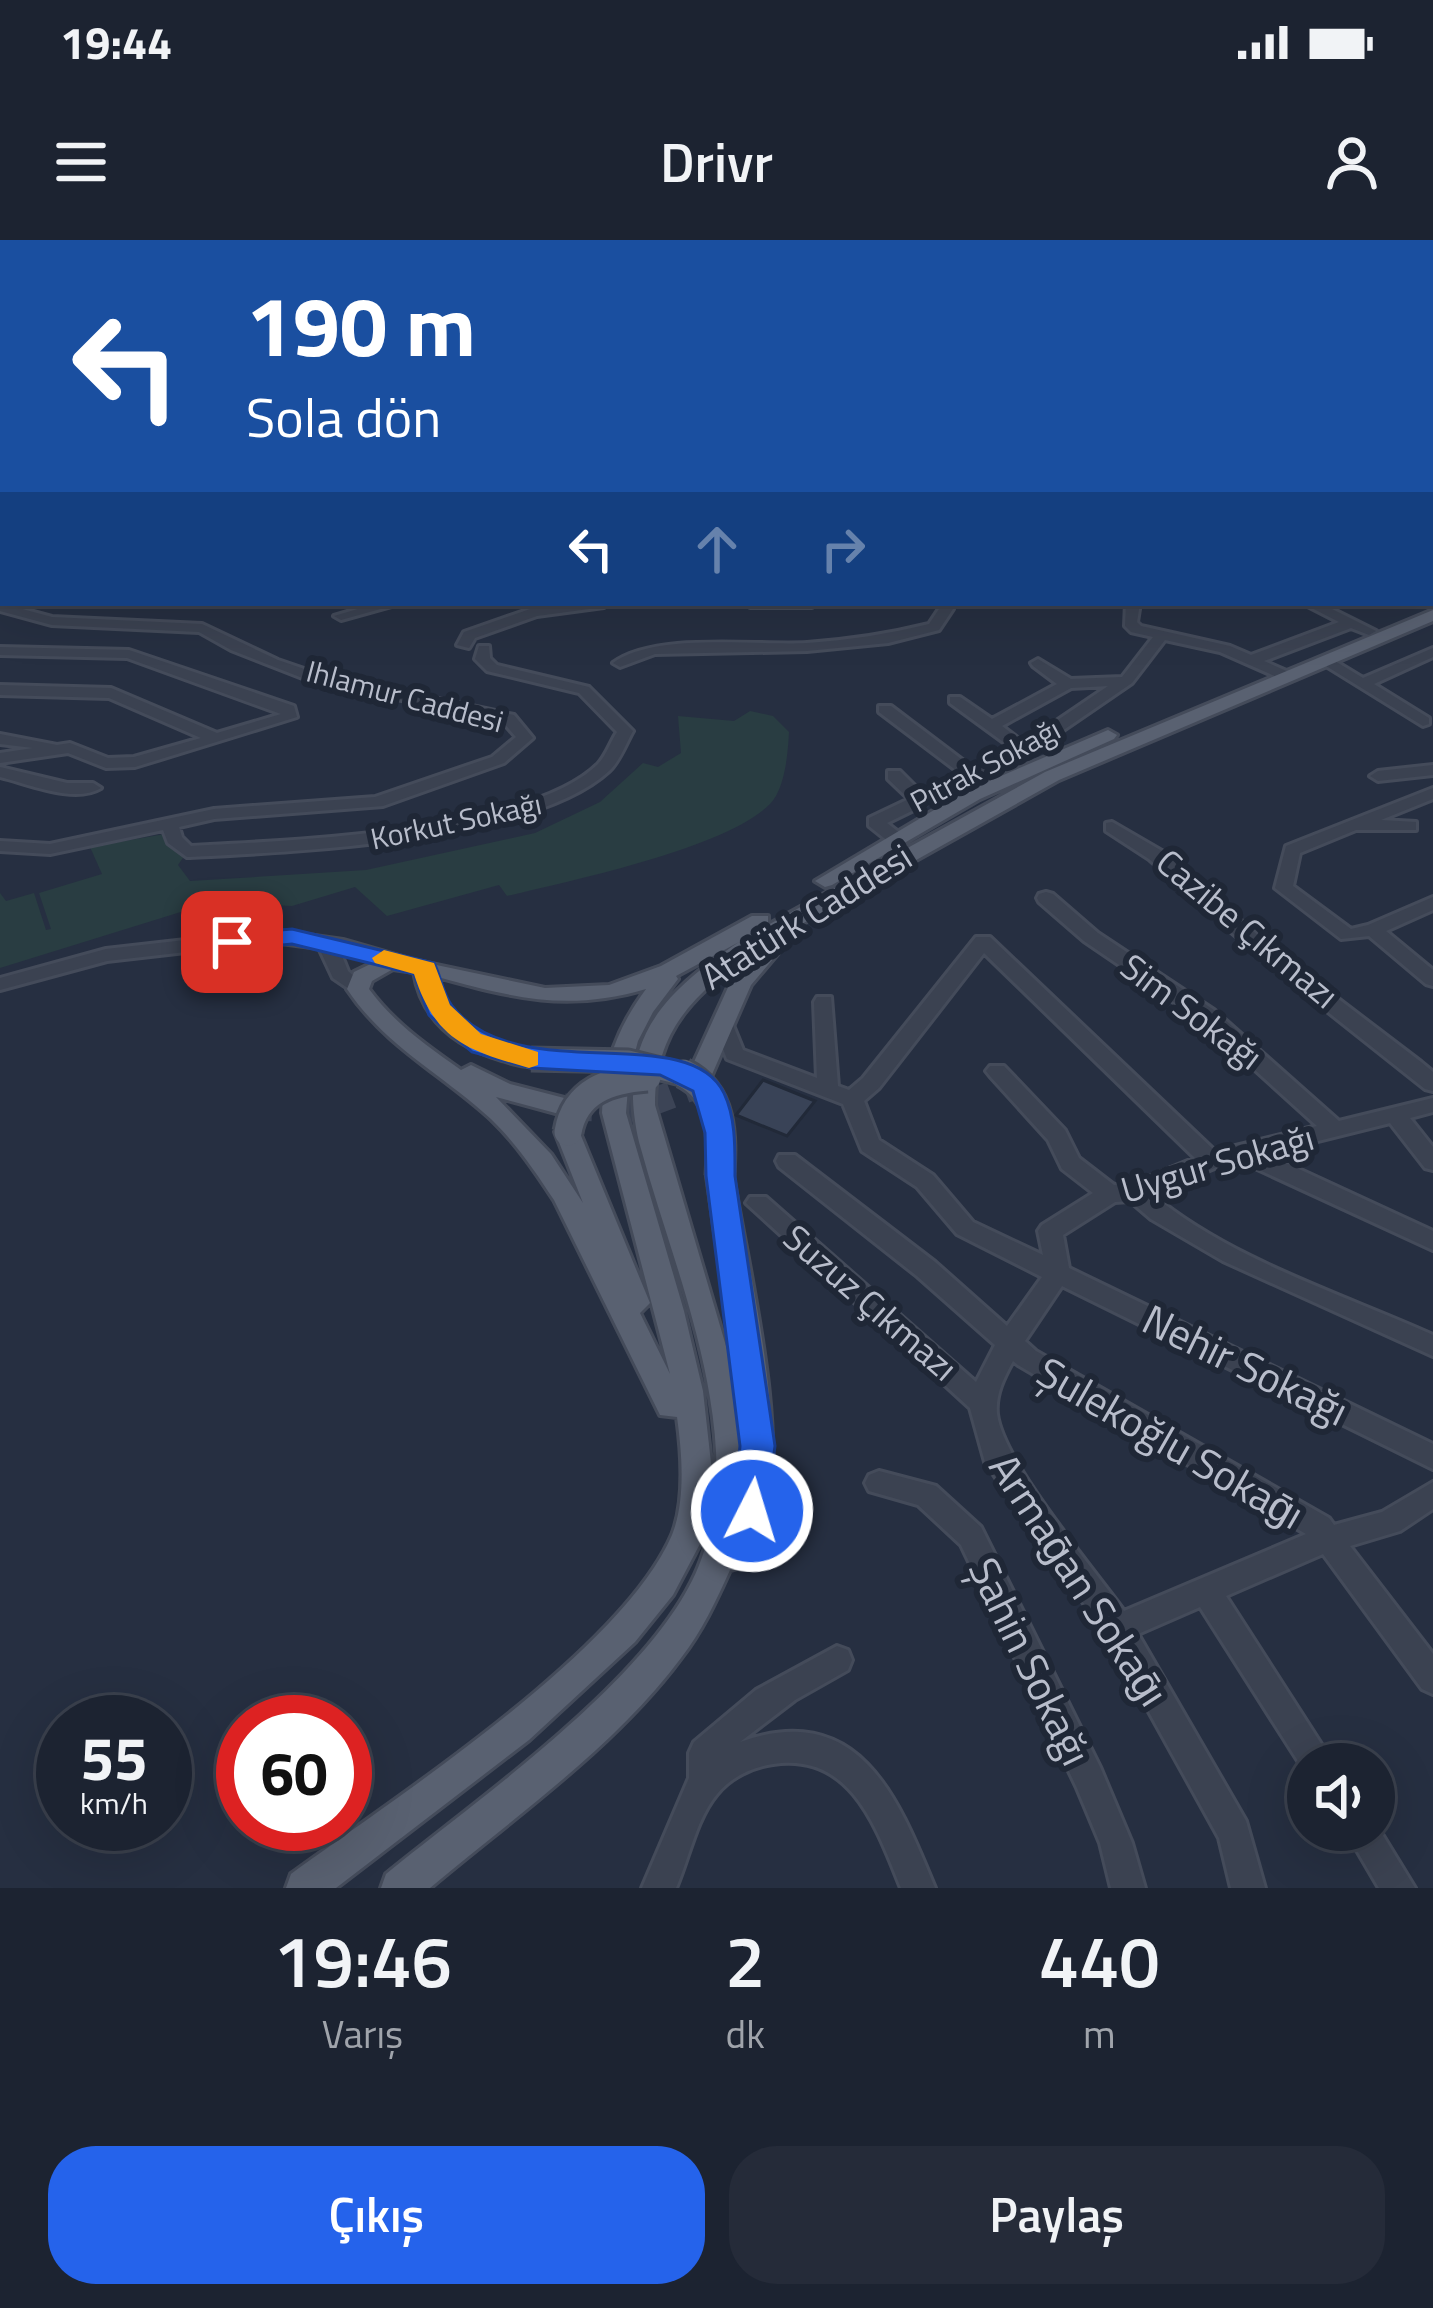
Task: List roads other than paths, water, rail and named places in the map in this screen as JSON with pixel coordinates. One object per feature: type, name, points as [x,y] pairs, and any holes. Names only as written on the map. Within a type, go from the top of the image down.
[{"type":"main road","name":"Atatürk Caddesi","points":[[400,1888],[628,1695],[666,1657],[715,1576],[734,1492],[730,1418],[645,1115],[643,1071],[664,1019],[687,991],[722,962],[810,908],[1052,776],[1279,673],[1360,627],[1424,606]]},
{"type":"main road","name":"Atatürk Caddesi","points":[[701,952],[989,787],[1279,673],[1325,661],[1433,615]]},
{"type":"main road","points":[[696,1084],[753,964],[810,908]]},
{"type":"main road","points":[[358,989],[371,970],[413,966],[536,995],[602,997],[644,986],[701,952]]},
{"type":"main road","points":[[305,1888],[546,1701],[632,1621],[687,1539],[694,1493],[694,1431],[681,1361],[626,1164],[614,1100],[621,1050],[635,1019],[663,983],[701,952]]},
{"type":"main road","points":[[413,966],[438,1009],[460,1033],[495,1052],[531,1059],[651,1064],[694,1077],[712,1096],[758,1484],[740,1546],[715,1576]]},
{"type":"main road","points":[[358,989],[480,1079],[565,1119],[644,1320],[694,1493]]},
{"type":"main road","points":[[358,989],[385,1023],[496,1108],[538,1155],[632,1323],[671,1406]]},
{"type":"main road","points":[[565,1119],[591,1090],[621,1078],[672,1081],[705,1105],[721,1176]]},
{"type":"street","points":[[0,607],[52,621],[90,606]]},
{"type":"street","points":[[341,616],[383,606]]},
{"type":"street","points":[[464,645],[469,634],[535,612],[581,606]]},
{"type":"street","points":[[620,663],[631,654],[670,650],[888,639],[934,627],[945,606]]},
{"type":"street","points":[[1133,606],[1130,622],[1279,673]]},
{"type":"street","points":[[1315,606],[1360,627]]},
{"type":"street","name":"Ihlamur Caddesi","points":[[52,621],[202,628],[316,675],[508,718],[526,738],[497,760],[393,798],[169,823]]},
{"type":"street","points":[[1252,660],[1360,627]]},
{"type":"street","name":"Pıtrak Sokağı","points":[[895,838],[875,821],[1024,750],[1127,680],[1161,635]]},
{"type":"street","name":"Korkut Sokağı","points":[[169,823],[173,839],[187,852],[376,842],[556,799],[596,774],[623,746],[625,731],[584,690],[492,668],[482,659],[484,649]]},
{"type":"street","points":[[656,667],[670,650]]},
{"type":"street","points":[[0,651],[129,654],[288,709],[290,717],[135,762],[106,764],[56,748],[1,757]]},
{"type":"street","points":[[1364,683],[1433,652]]},
{"type":"street","points":[[1325,661],[1423,721]]},
{"type":"street","points":[[1038,663],[1068,684],[1127,680]]},
{"type":"street","name":"Pıtrak Sokağı","points":[[991,726],[1068,684]]},
{"type":"street","points":[[0,690],[111,693],[215,738]]},
{"type":"street","points":[[955,700],[1024,750]]},
{"type":"street","points":[[885,709],[989,787]]},
{"type":"street","points":[[1,757],[67,788],[93,788]]},
{"type":"street","points":[[1378,776],[1433,770]]},
{"type":"street","points":[[894,775],[920,800]]},
{"type":"street","points":[[1433,793],[1343,825],[1292,850],[1284,888],[1336,931],[1348,935],[1373,931],[1433,903]]},
{"type":"street","points":[[0,846],[50,849],[169,823]]},
{"type":"street","points":[[1343,825],[1410,826]]},
{"type":"street","name":"Cazibe Çıkmazı","points":[[1112,826],[1158,850],[1270,956],[1370,1027],[1433,1084]]},
{"type":"street","name":"Sim Sokağı","points":[[1046,898],[1091,937],[1207,1015],[1334,1129]]},
{"type":"street","points":[[1373,931],[1433,980]]},
{"type":"street","points":[[0,984],[106,955],[273,936],[413,966]]},
{"type":"street","points":[[723,1023],[730,1049],[741,1057],[852,1099],[871,1083],[983,941],[1211,1160]]},
{"type":"street","points":[[327,944],[340,974],[358,989]]},
{"type":"street","points":[[824,1002],[828,1091]]},
{"type":"street","points":[[696,1084],[717,1063],[741,1057]]},
{"type":"street","points":[[998,1071],[1058,1136],[1070,1163],[1200,1237],[1433,1346]]},
{"type":"street","name":"Nehir Sokağı","points":[[852,1099],[870,1145],[925,1181],[964,1228],[1433,1457]]},
{"type":"street","name":"Uygur Sokağı","points":[[1058,1274],[1050,1231],[1122,1193],[1211,1160],[1433,1105]]},
{"type":"street","points":[[1396,1116],[1433,1162]]},
{"type":"street","points":[[1240,1152],[1433,1241]]},
{"type":"street","name":"Şulekoğlu Sokaḡı","points":[[787,1161],[881,1232],[1010,1345],[1333,1539]]},
{"type":"street","name":"Suzuz Çıkmazı","points":[[758,1203],[982,1402]]},
{"type":"street","points":[[982,1402],[1010,1345],[1058,1274]]},
{"type":"street","name":"Armaḡan Sokaḡı","points":[[982,1402],[994,1454],[1118,1628],[1234,1834],[1247,1888]]},
{"type":"street","name":"Şahin Sokağı","points":[[879,1483],[926,1495],[970,1537],[1089,1778],[1128,1888]]},
{"type":"street","points":[[1118,1628],[1333,1539],[1390,1522],[1433,1494]]},
{"type":"street","points":[[1333,1539],[1433,1679]]},
{"type":"street","points":[[1206,1591],[1304,1743]]},
{"type":"street","points":[[659,1888],[705,1781],[705,1753],[809,1672],[837,1660]]},
{"type":"street","points":[[705,1781],[739,1757],[780,1745],[823,1752],[851,1768],[889,1821],[918,1888]]},
{"type":"street","points":[[1375,1851],[1399,1888]]},
{"type":"tunnel","points":[[565,1107],[634,1109],[695,1086]]}]
